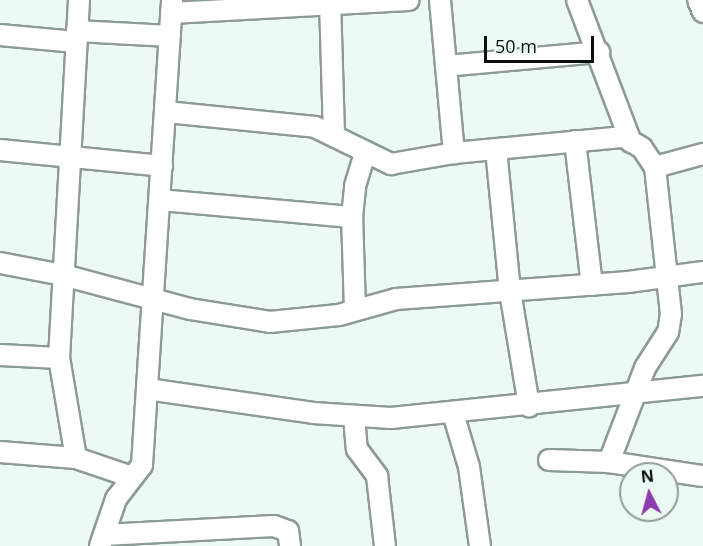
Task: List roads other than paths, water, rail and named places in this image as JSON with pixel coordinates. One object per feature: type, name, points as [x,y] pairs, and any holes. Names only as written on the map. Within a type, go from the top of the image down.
[{"type":"street","points":[[76,459],[59,358],[79,0]]},
{"type":"street","points":[[290,546],[288,531],[280,526],[203,538],[102,540],[116,499],[142,465],[172,7],[409,0]]},
{"type":"street","points":[[441,0],[454,153]]},
{"type":"street","points":[[577,0],[632,142]]},
{"type":"street","points":[[330,3],[334,136]]},
{"type":"street","points":[[0,34],[170,36]]},
{"type":"street","points":[[446,66],[598,52]]},
{"type":"street","points":[[166,112],[315,127],[391,164],[454,153],[624,136],[642,148],[655,167],[670,277],[668,332],[645,368],[639,393],[609,462]]},
{"type":"street","points":[[575,141],[592,285]]},
{"type":"street","points":[[496,149],[510,291],[529,406]]},
{"type":"street","points":[[0,150],[162,166]]},
{"type":"street","points":[[355,310],[352,217],[357,176],[365,153]]},
{"type":"street","points":[[655,167],[703,154]]},
{"type":"street","points":[[160,200],[352,217]]},
{"type":"street","points":[[0,263],[63,275],[153,297],[190,309],[270,322],[355,310],[396,299],[592,285],[703,272]]},
{"type":"street","points":[[0,355],[59,358]]},
{"type":"street","points":[[147,389],[354,417],[453,413],[703,386]]},
{"type":"street","points":[[453,413],[469,467],[480,546]]},
{"type":"street","points":[[354,417],[357,449],[377,476],[385,546]]},
{"type":"street","points":[[0,452],[76,459],[132,477]]},
{"type":"street","points":[[549,460],[609,462],[703,476]]}]
